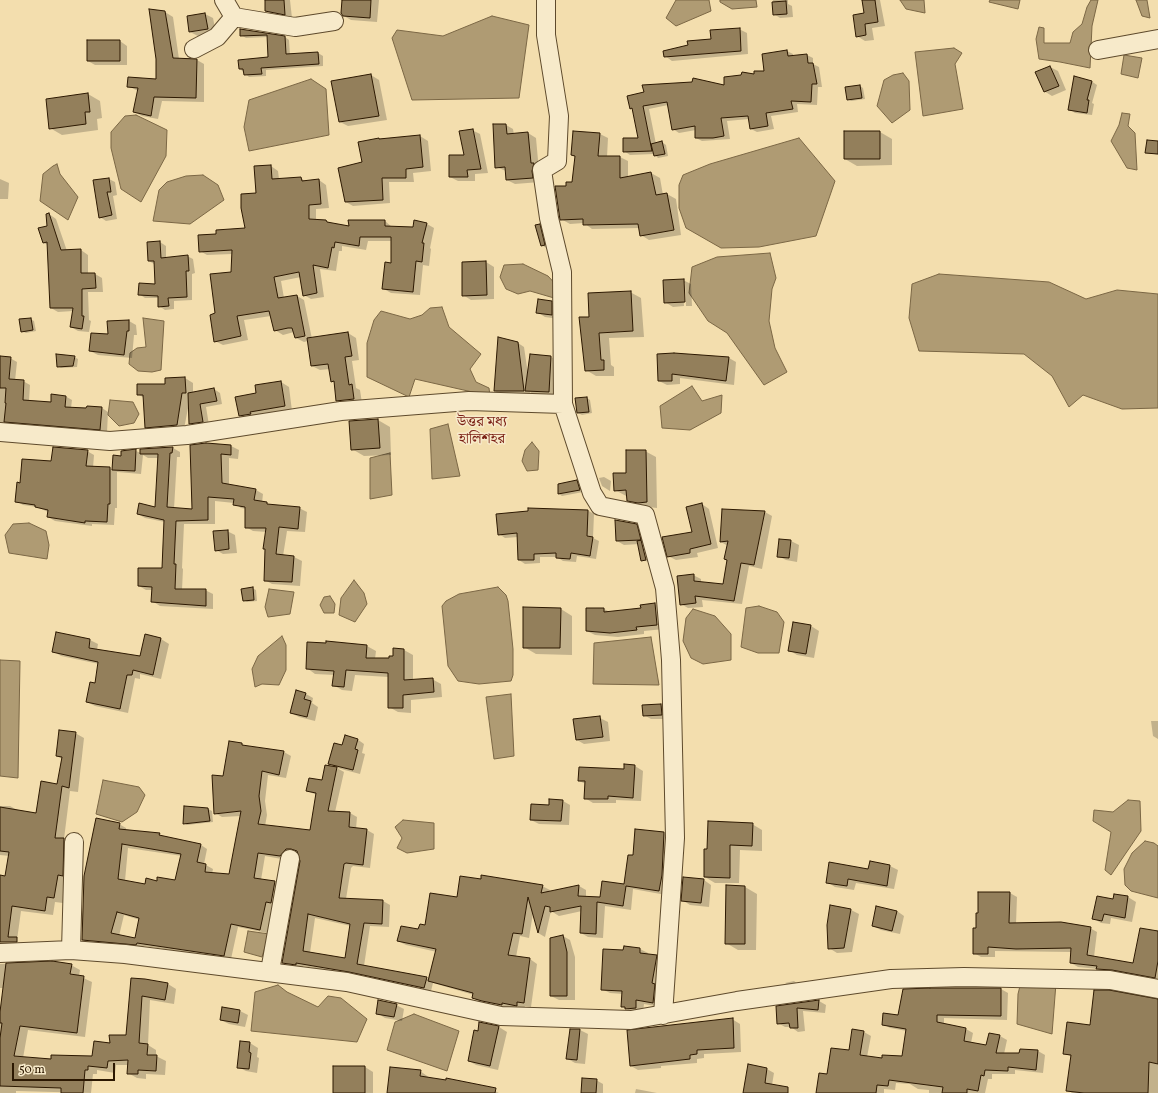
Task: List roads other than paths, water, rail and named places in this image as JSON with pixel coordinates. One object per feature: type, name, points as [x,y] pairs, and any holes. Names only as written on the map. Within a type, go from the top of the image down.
[{"type":"street","points":[[224,0],[234,17]]},
{"type":"street","points":[[546,0],[546,35],[559,116],[557,161],[542,170],[549,218],[562,272],[563,404],[592,493],[600,506],[645,515],[665,588],[671,660],[675,838],[663,1015]]},
{"type":"street","points":[[234,17],[295,27],[334,21]]},
{"type":"street","points":[[194,49],[217,37],[234,17]]},
{"type":"street","points":[[1098,50],[1158,39]]},
{"type":"street","points":[[0,432],[110,441],[187,435],[341,411],[469,401],[563,404]]},
{"type":"street","points":[[70,950],[74,842]]},
{"type":"street","points":[[270,971],[290,859]]},
{"type":"street","points":[[0,953],[70,950],[125,954],[270,971],[347,982],[501,1016],[631,1020],[744,1000],[891,979],[964,977],[1110,980],[1158,989]]},
{"type":"district","name":"উত্তর মধ্য হালিশহর","points":[[482,432]]}]
